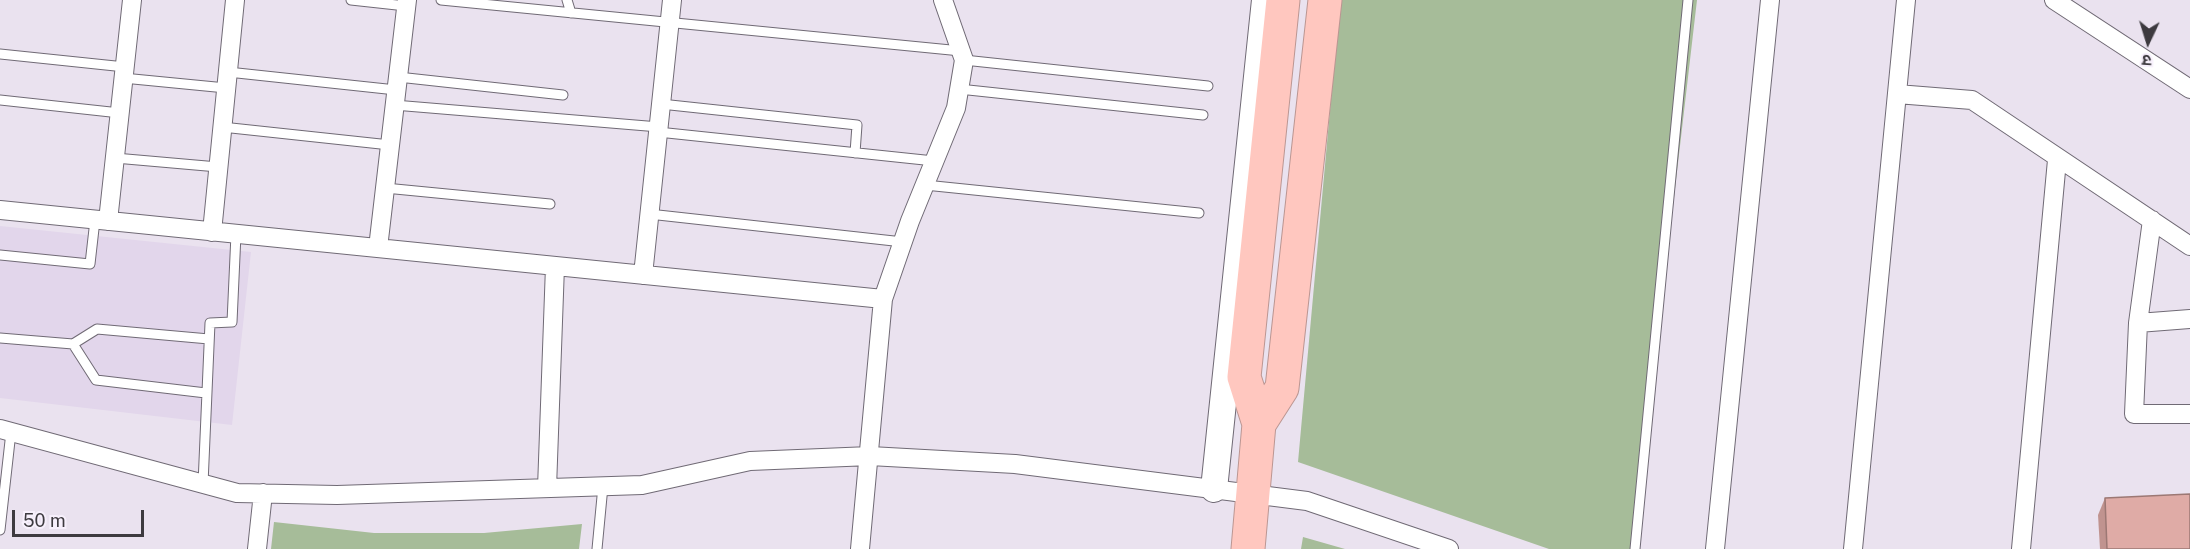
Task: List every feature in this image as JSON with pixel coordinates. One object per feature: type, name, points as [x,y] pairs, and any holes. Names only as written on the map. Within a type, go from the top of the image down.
[{"type":"highway","points":[[1248,549],[1259,424],[1244,377],[1283,0]]},
{"type":"highway","points":[[1259,424],[1282,388],[1325,0]]},
{"type":"street","points":[[102,220],[115,158],[132,0]]},
{"type":"street","points":[[212,232],[236,0]]},
{"type":"street","points":[[643,275],[672,0]]},
{"type":"street","points":[[860,549],[883,299],[956,108],[959,89],[962,56],[943,0]]},
{"type":"street","points":[[1215,489],[1265,0]]},
{"type":"street","points":[[1284,375],[1303,342],[1339,0]]},
{"type":"street","points":[[1715,549],[1770,0]]},
{"type":"street","points":[[1853,549],[1906,0]]},
{"type":"street","points":[[2054,0],[2190,89]]},
{"type":"street","points":[[378,248],[406,3]]},
{"type":"street","points":[[1897,94],[1972,100],[2057,160],[2190,246]]},
{"type":"street","points":[[2021,549],[2057,160]]},
{"type":"street","points":[[0,210],[883,299]]},
{"type":"street","points":[[2152,220],[2138,322],[2134,414],[2190,414]]},
{"type":"street","points":[[547,488],[555,266]]},
{"type":"street","points":[[2138,322],[2190,319]]},
{"type":"street","points":[[1230,339],[1245,369]]},
{"type":"street","points":[[5,430],[237,493],[337,495],[642,485],[750,461],[870,456],[1015,464],[1306,501],[1449,549]]},
{"type":"street","points":[[257,549],[263,493]]},
{"type":"lane","points":[[351,0],[406,3]]},
{"type":"lane","points":[[441,0],[670,23],[1208,86]]},
{"type":"lane","points":[[567,0],[571,13]]},
{"type":"lane","points":[[1635,549],[1688,0]]},
{"type":"lane","points":[[0,54],[124,73],[396,91],[563,95]]},
{"type":"lane","points":[[959,89],[1203,115]]},
{"type":"lane","points":[[396,91],[658,130],[934,161]]},
{"type":"lane","points":[[0,100],[120,113]]},
{"type":"lane","points":[[661,105],[857,125],[855,153]]},
{"type":"lane","points":[[222,127],[390,145]]},
{"type":"lane","points":[[115,158],[218,168]]},
{"type":"lane","points":[[925,185],[1199,213]]},
{"type":"lane","points":[[385,188],[550,204]]},
{"type":"lane","points":[[650,214],[903,242]]},
{"type":"lane","points":[[0,255],[90,264],[102,220]]},
{"type":"lane","points":[[203,484],[210,323],[232,322],[236,234]]},
{"type":"lane","points":[[0,338],[74,344],[97,329],[209,339]]},
{"type":"lane","points":[[74,344],[96,380],[206,393]]},
{"type":"lane","points":[[0,530],[5,430]]},
{"type":"lane","points":[[597,549],[603,486]]},
{"type":"shaded area","points":[[0,226],[251,252],[232,425],[0,398]]},
{"type":"green space","points":[[1340,0],[1697,0],[1633,549],[1549,549],[1298,462]]},
{"type":"green space","points":[[274,522],[374,533],[484,533],[582,524],[579,549],[271,549]]},
{"type":"green space","points":[[1303,537],[1345,549],[1301,549]]},
{"type":"building","points":[[2190,494],[2190,549],[2107,549],[2105,498]]}]
